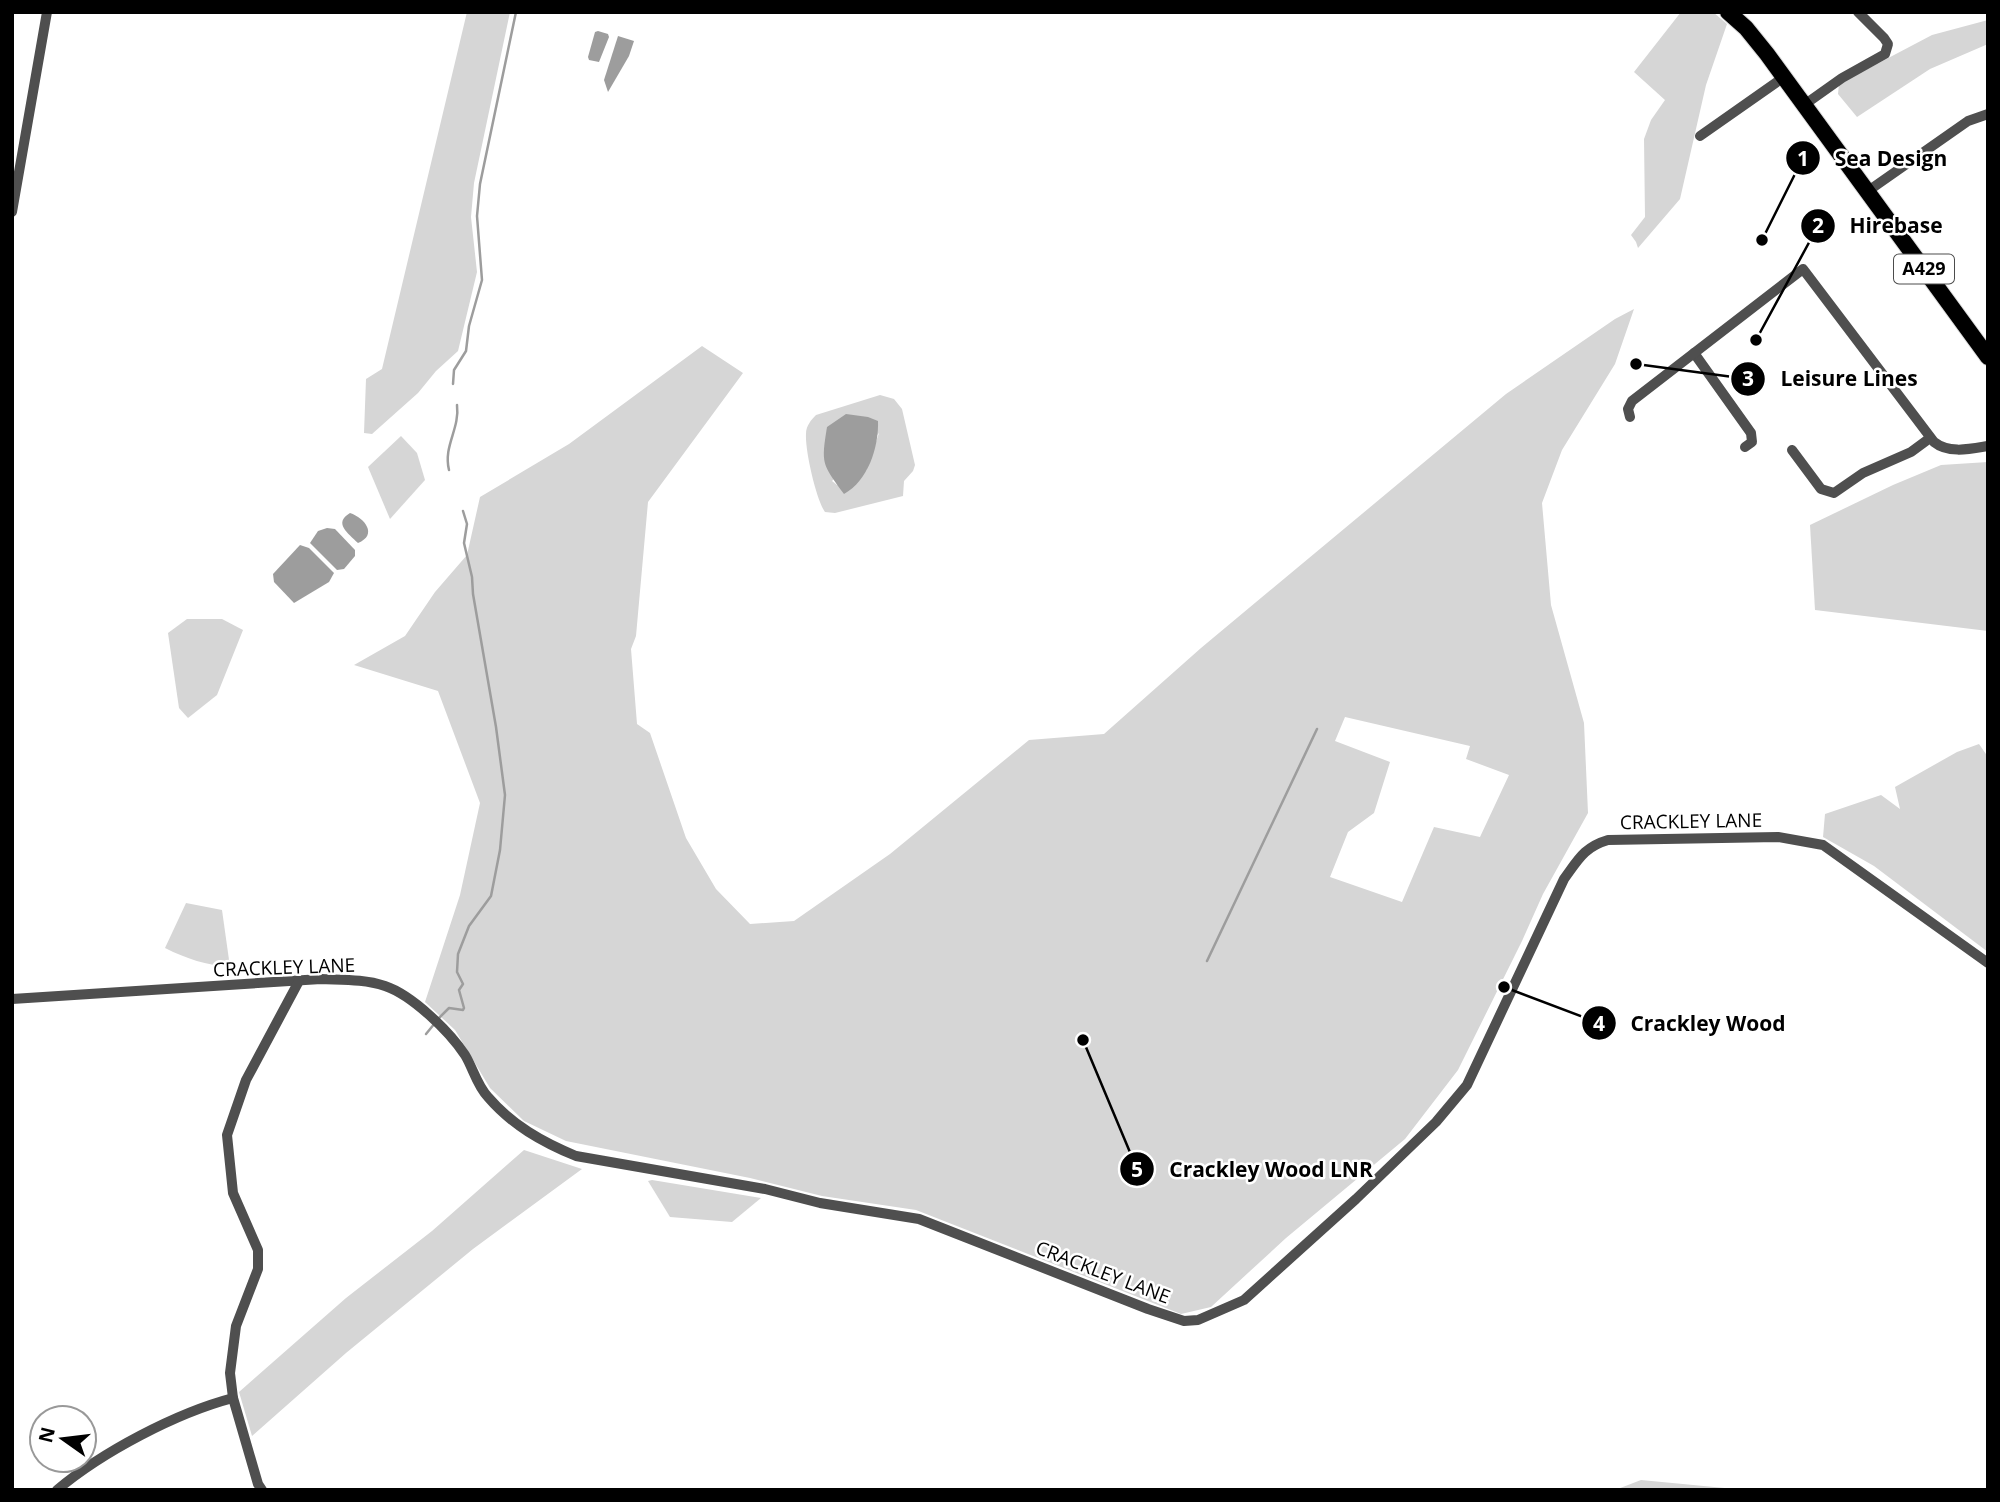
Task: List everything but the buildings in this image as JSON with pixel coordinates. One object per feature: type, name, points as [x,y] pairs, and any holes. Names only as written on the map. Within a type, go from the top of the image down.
[{"type":"main road","name":"A429","points":[[1728,12],[1755,39],[1784,77],[1988,357]]},
{"type":"street","points":[[12,212],[47,12]]},
{"type":"street","points":[[1804,104],[1842,78],[1885,54],[1888,44],[1884,38],[1857,12]]},
{"type":"street","points":[[1700,136],[1784,77]]},
{"type":"street","points":[[1868,191],[1968,121],[1988,114]]},
{"type":"street","points":[[1630,417],[1632,401],[1803,269],[1930,438],[1944,448],[1988,446]]},
{"type":"street","points":[[1694,354],[1751,433],[1752,442],[1745,447]]},
{"type":"street","points":[[1792,450],[1821,489],[1835,493],[1863,473],[1911,452],[1930,438]]},
{"type":"street","name":"CRACKLEY LANE","points":[[12,999],[299,981],[362,981],[387,987],[434,1020],[464,1054],[486,1096],[522,1130],[576,1156],[765,1189],[820,1203],[919,1219],[1184,1321],[1198,1320],[1244,1300],[1356,1199],[1436,1122],[1467,1086],[1564,879],[1592,844],[1608,840],[1778,837],[1823,845],[1988,964]]},
{"type":"street","points":[[262,1490],[233,1398],[230,1373],[236,1326],[258,1269],[258,1250],[233,1193],[227,1135],[246,1080],[299,981]]},
{"type":"street","points":[[57,1490],[81,1470],[146,1434],[206,1405],[233,1398]]},
{"type":"shaded area","points":[[467,12],[510,12],[474,183],[471,217],[477,272],[458,351],[436,371],[418,393],[372,434],[364,433],[366,379],[382,369]]},
{"type":"shaded area","points":[[1681,12],[1713,12],[1727,24],[1706,85],[1680,199],[1638,248],[1631,235],[1645,217],[1644,139],[1651,120],[1665,100],[1634,72]]},
{"type":"shaded area","points":[[1988,20],[1988,44],[1930,69],[1857,117],[1838,94],[1839,84],[1932,35]]},
{"type":"shaded area","points":[[595,32],[608,34],[609,37],[599,62],[589,60],[588,57]]},
{"type":"shaded area","points":[[618,36],[634,41],[629,56],[608,92],[604,80]]},
{"type":"shaded area","points":[[1634,309],[1615,364],[1562,450],[1542,503],[1551,605],[1584,723],[1588,813],[1543,894],[1458,1070],[1405,1139],[1286,1238],[1211,1307],[1181,1314],[916,1210],[822,1196],[750,1178],[566,1141],[524,1121],[490,1088],[455,1030],[425,1002],[460,895],[480,803],[438,691],[354,665],[405,636],[435,592],[467,555],[480,497],[569,444],[702,346],[743,373],[648,502],[636,636],[631,649],[637,724],[650,733],[686,838],[716,889],[750,924],[794,921],[890,854],[1029,740],[1104,734],[1201,648],[1506,394],[1615,319]],"holes":[[[1345,717],[1470,746],[1466,759],[1509,775],[1480,837],[1434,827],[1402,902],[1330,877],[1348,832],[1374,813],[1390,762],[1335,741]]]},
{"type":"shaded area","points":[[880,395],[894,399],[902,409],[915,465],[904,481],[903,496],[835,513],[825,512],[815,486],[806,441],[807,428],[816,415]],"holes":[[[879,433],[866,471],[837,485],[832,481]]]},
{"type":"shaded area","points":[[846,414],[878,421],[878,431],[866,472],[860,481],[844,494],[827,469],[824,449],[827,427]]},
{"type":"shaded area","points":[[401,436],[417,453],[425,480],[390,519],[368,467]]},
{"type":"shaded area","points":[[1988,462],[1988,631],[1815,610],[1810,525],[1941,465]]},
{"type":"shaded area","points":[[350,513],[367,527],[367,536],[358,543],[342,524]]},
{"type":"shaded area","points":[[335,529],[355,550],[355,556],[344,569],[337,570],[310,543],[318,531]]},
{"type":"shaded area","points":[[300,545],[309,548],[334,573],[329,582],[294,603],[274,582],[273,574]]},
{"type":"shaded area","points":[[187,619],[222,619],[243,630],[217,695],[188,718],[179,708],[168,633]]},
{"type":"shaded area","points":[[1979,744],[1988,757],[1988,952],[1874,866],[1823,837],[1825,814],[1881,795],[1900,809],[1895,787],[1957,752]]},
{"type":"shaded area","points":[[186,903],[222,910],[230,967],[197,961],[165,948]]},
{"type":"shaded area","points":[[524,1150],[582,1169],[473,1249],[346,1353],[252,1436],[239,1392],[346,1298],[432,1231]]},
{"type":"shaded area","points":[[648,1181],[761,1198],[732,1222],[670,1217]]},
{"type":"shaded area","points":[[1641,1480],[1735,1489],[1735,1490],[1615,1490]]},
{"type":"waterway","points":[[453,384],[454,370],[466,351],[469,326],[482,280],[477,216],[480,184],[516,12]]},
{"type":"waterway","points":[[449,470],[448,453],[456,422],[457,405]]},
{"type":"waterway","points":[[439,1018],[449,1008],[464,1008],[459,990],[463,984],[457,972],[458,954],[469,926],[491,896],[500,850],[505,795],[472,577],[464,543],[467,524],[463,511]]},
{"type":"waterway","points":[[1207,961],[1317,729]]},
{"type":"waterway","points":[[426,1034],[435,1023]]},
{"type":"place","name":"Sea Design","points":[[1762,240]]},
{"type":"place","name":"Hirebase","points":[[1756,340]]},
{"type":"place","name":"Leisure Lines","points":[[1636,364]]},
{"type":"place","name":"Crackley Wood","points":[[1504,987]]},
{"type":"place","name":"Crackley Wood LNR","points":[[1083,1040]]}]
